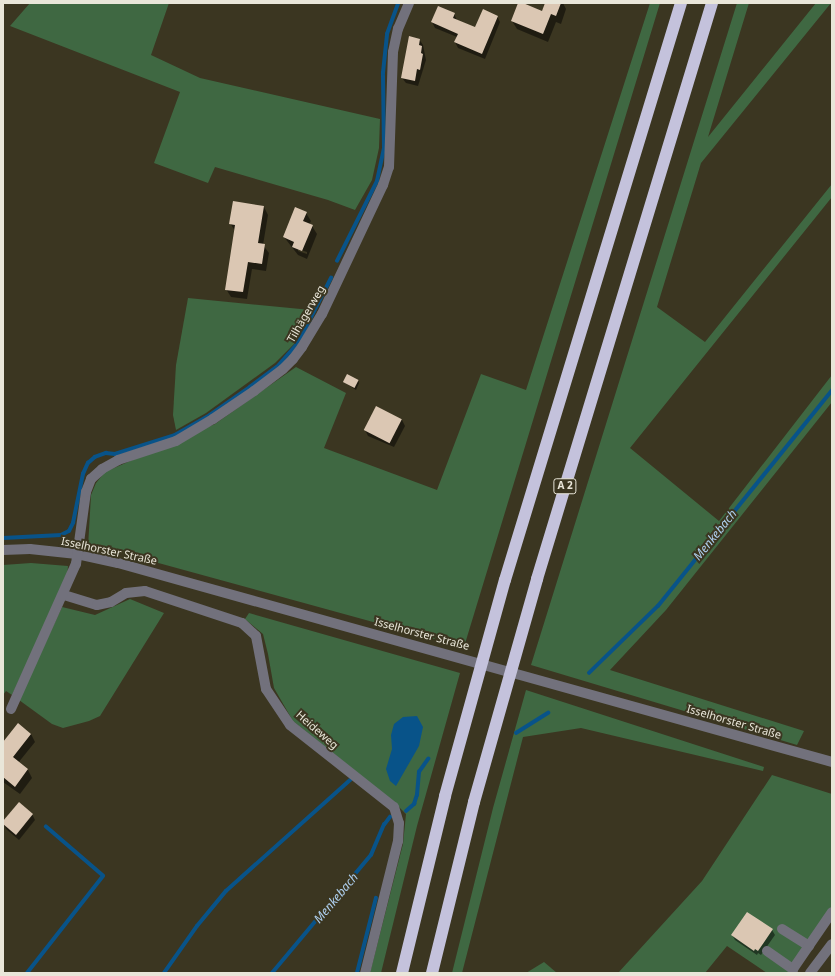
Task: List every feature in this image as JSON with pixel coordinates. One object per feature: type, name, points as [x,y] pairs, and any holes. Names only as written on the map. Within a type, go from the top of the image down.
[{"type":"highway","name":"A 2","points":[[402,973],[445,796],[503,587],[681,3]]},
{"type":"highway","name":"A 2","points":[[432,973],[474,802],[534,587],[712,3]]},
{"type":"street","name":"Tilhägerweg","points":[[77,554],[86,492],[91,479],[102,469],[118,460],[176,441],[213,419],[254,391],[283,369],[293,359],[322,314],[383,185],[389,167],[390,78],[393,52],[398,30],[409,3]]},
{"type":"street","name":"Isselhorster Straße","points":[[3,550],[30,549],[77,554],[165,576],[447,653],[832,762]]},
{"type":"street","points":[[11,709],[64,595],[76,564],[77,554]]},
{"type":"street","name":"Heideweg","points":[[64,595],[97,605],[111,602],[126,593],[145,592],[242,623],[256,636],[266,689],[290,725],[394,807],[399,823],[398,841],[365,973]]},
{"type":"street","points":[[767,951],[793,969],[832,912]]},
{"type":"street","points":[[782,928],[809,946]]},
{"type":"street","points":[[810,973],[832,944]]},
{"type":"green space","points":[[30,3],[169,3],[151,55],[200,78],[380,119],[379,148],[372,180],[355,210],[328,200],[215,167],[208,183],[154,163],[180,92],[10,26]]},
{"type":"green space","points":[[650,3],[660,3],[464,647],[122,553],[88,547],[91,495],[96,483],[105,472],[215,424],[296,367],[346,393],[324,448],[437,490],[481,374],[526,390]]},
{"type":"green space","points":[[737,3],[749,3],[708,137],[816,3],[831,3],[701,163],[657,307],[705,342],[832,184],[832,197],[630,448],[719,521],[832,375],[832,402],[666,610],[610,670],[804,731],[797,745],[531,665]]},
{"type":"green space","points":[[188,298],[311,310],[296,342],[275,363],[206,413],[176,430],[173,415],[176,365]]},
{"type":"green space","points":[[31,563],[68,566],[67,578],[12,695],[6,691],[3,695],[3,565]]},
{"type":"green space","points":[[130,599],[164,613],[100,716],[89,721],[63,728],[52,724],[19,700],[62,607],[95,615]]},
{"type":"green space","points":[[249,613],[460,673],[417,826],[381,973],[370,973],[403,844],[406,814],[396,804],[293,721],[274,688],[263,634],[245,619]]},
{"type":"green space","points":[[526,690],[764,767],[763,771],[581,728],[523,737],[462,973],[452,973],[493,808]]},
{"type":"green space","points":[[772,775],[832,794],[832,917],[794,973],[767,973],[727,946],[705,973],[618,973],[702,881]]},
{"type":"green space","points":[[544,962],[557,973],[526,973]]},
{"type":"water","points":[[417,716],[423,727],[419,746],[396,786],[390,781],[386,769],[392,749],[391,735],[394,724],[403,717]]},
{"type":"building","points":[[518,3],[523,3],[542,11],[545,3],[561,3],[556,16],[551,14],[543,34],[511,21]]},
{"type":"building","points":[[438,6],[455,13],[453,18],[475,27],[483,9],[498,16],[482,54],[454,42],[458,34],[431,22]]},
{"type":"building","points":[[409,36],[420,39],[419,45],[422,46],[421,53],[423,54],[420,70],[417,69],[415,81],[401,78]]},
{"type":"building","points":[[233,201],[264,206],[258,243],[265,244],[262,264],[248,262],[243,292],[225,290],[235,225],[229,224]]},
{"type":"building","points":[[295,207],[307,212],[303,221],[313,225],[302,251],[292,247],[294,242],[283,237]]},
{"type":"building","points":[[347,374],[359,380],[354,388],[343,382]]},
{"type":"building","points":[[376,406],[402,419],[390,443],[364,430]]},
{"type":"building","points":[[18,723],[31,734],[13,757],[28,769],[15,787],[3,777],[3,742]]},
{"type":"building","points":[[19,802],[33,814],[16,835],[3,824],[3,821]]},
{"type":"building","points":[[747,912],[773,929],[758,951],[755,949],[754,951],[731,935]]},
{"type":"waterway","points":[[337,261],[377,181],[384,148],[383,73],[387,34],[398,3]]},
{"type":"waterway","points":[[3,538],[61,535],[69,531],[73,523],[83,474],[88,463],[95,457],[106,453],[115,454],[175,435],[210,415],[279,365],[298,343],[331,278]]},
{"type":"waterway","name":"Menkebach","points":[[589,673],[658,606],[832,390]]},
{"type":"waterway","name":"Menkebach","points":[[516,733],[548,713]]},
{"type":"waterway","name":"Menkebach","points":[[406,811],[414,804],[417,795],[419,772],[428,759]]},
{"type":"waterway","points":[[164,973],[197,926],[226,891],[350,780]]},
{"type":"waterway","name":"Menkebach","points":[[272,973],[371,855],[384,825],[390,817]]},
{"type":"waterway","points":[[27,973],[103,876],[46,827]]},
{"type":"waterway","points":[[357,973],[376,898]]}]
